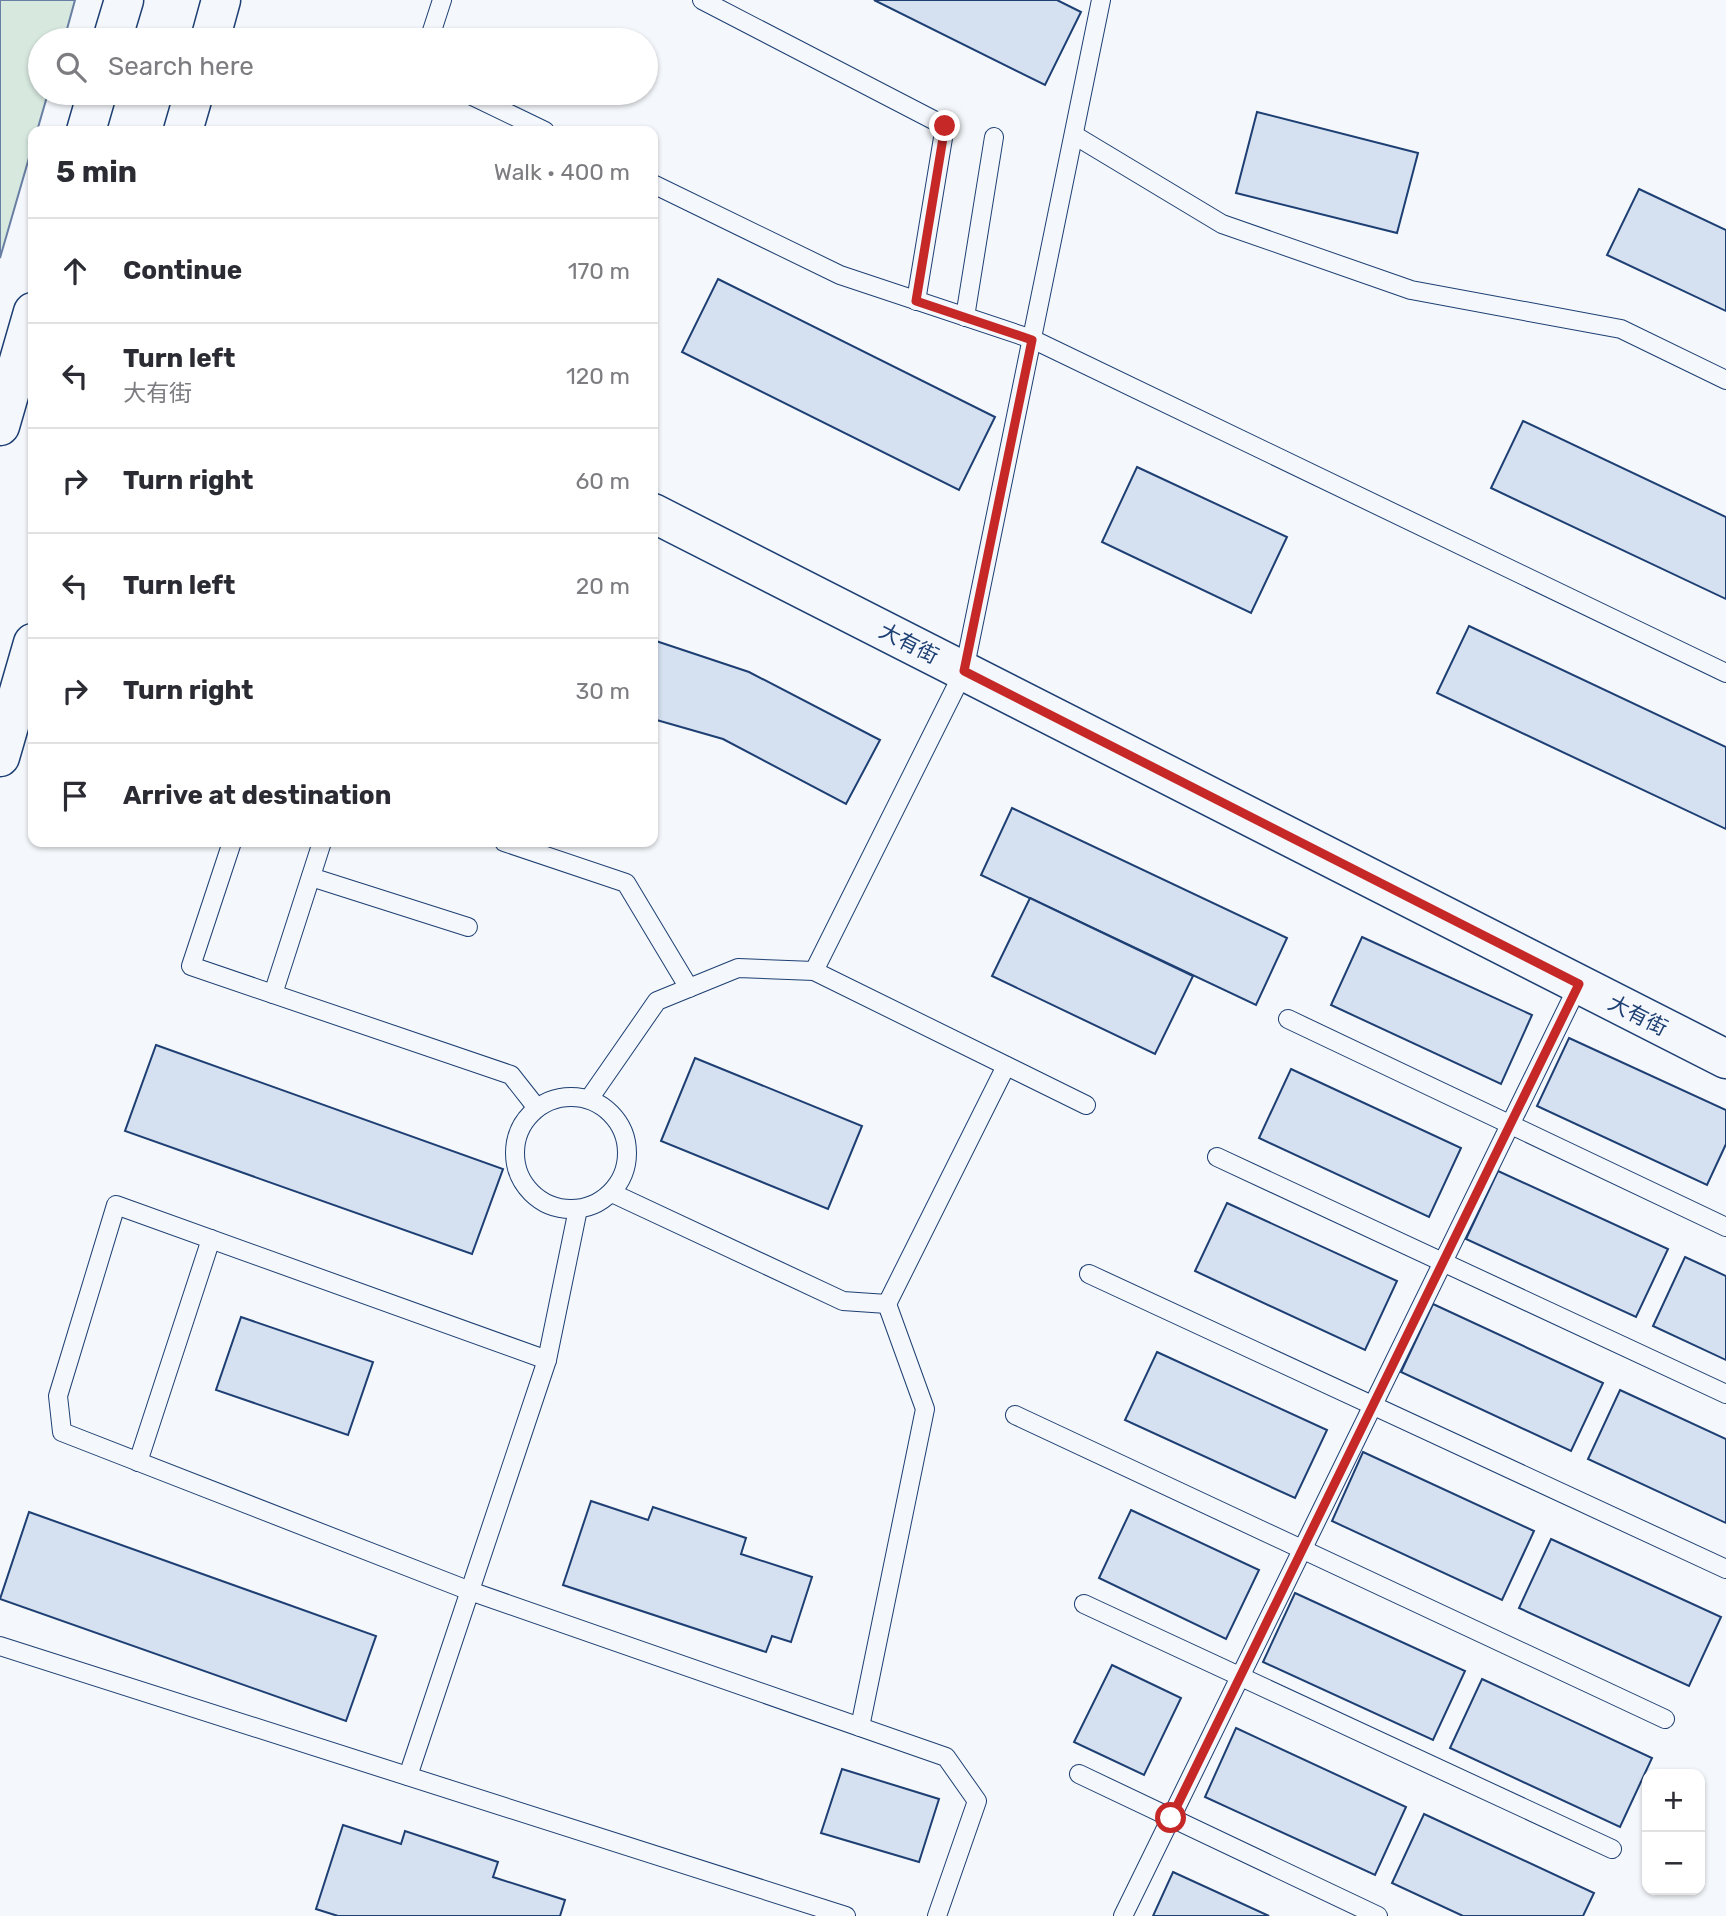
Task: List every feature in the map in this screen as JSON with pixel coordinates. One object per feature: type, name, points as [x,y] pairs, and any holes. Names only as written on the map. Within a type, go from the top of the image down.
[{"type":"street","points":[[116,28],[124,0]]},
{"type":"street","points":[[213,28],[221,0]]},
{"type":"street","points":[[87,126],[94,105]]},
{"type":"street","points":[[184,126],[191,105]]},
{"type":"street","points":[[0,426],[28,329]]},
{"type":"street","name":"大有街","points":[[658,516],[1726,1059]]},
{"type":"street","points":[[0,757],[28,660]]},
{"type":"lane","points":[[433,28],[442,0]]},
{"type":"lane","points":[[702,0],[945,126],[916,301]]},
{"type":"lane","points":[[814,971],[964,671],[1101,0]]},
{"type":"lane","points":[[491,105],[535,126]]},
{"type":"lane","points":[[1074,135],[1222,224],[1410,290],[1621,329],[1726,380]]},
{"type":"lane","points":[[965,317],[994,137]]},
{"type":"lane","points":[[658,186],[840,275],[1032,340],[1726,673]]},
{"type":"lane","points":[[230,847],[191,966],[511,1075],[537,1108]]},
{"type":"lane","points":[[273,994],[320,847]]},
{"type":"lane","points":[[519,847],[626,883],[689,988]]},
{"type":"lane","points":[[311,877],[468,927]]},
{"type":"lane","points":[[589,1099],[657,1001],[738,968],[814,971],[1086,1105]]},
{"type":"lane","points":[[1123,1916],[1579,984]]},
{"type":"lane","points":[[1288,1019],[1726,1227]]},
{"type":"lane","points":[[860,1727],[925,1409],[887,1304],[1006,1066]]},
{"type":"lane","points":[[571,1096],[589,1099],[606,1108],[619,1122],[626,1140],[628,1159],[623,1177],[612,1193],[596,1204],[578,1209],[559,1209],[542,1201],[528,1189],[519,1174],[514,1156],[517,1138],[524,1121],[537,1108],[553,1100],[571,1096]]},
{"type":"lane","points":[[1217,1157],[1726,1395]]},
{"type":"lane","points":[[612,1193],[843,1301],[887,1304]]},
{"type":"lane","points":[[547,1360],[116,1205],[58,1396],[62,1433],[470,1591],[946,1757],[977,1801],[937,1916]]},
{"type":"lane","points":[[408,1776],[547,1360],[578,1209]]},
{"type":"lane","points":[[138,1462],[211,1239]]},
{"type":"lane","points":[[1089,1274],[1726,1569]]},
{"type":"lane","points":[[1015,1415],[1665,1719]]},
{"type":"lane","points":[[1084,1604],[1612,1849]]},
{"type":"lane","points":[[0,1646],[846,1916]]},
{"type":"lane","points":[[1079,1774],[1378,1916]]},
{"type":"shaded area","points":[[0,0],[75,0],[67,28],[28,28],[28,105],[45,105],[38,126],[28,126],[28,161],[0,258]]},
{"type":"building","points":[[874,0],[1057,0],[1081,12],[1045,85]]},
{"type":"building","points":[[1257,112],[1418,153],[1397,233],[1236,193]]},
{"type":"building","points":[[1639,189],[1726,230],[1726,311],[1607,255]]},
{"type":"building","points":[[718,279],[995,417],[959,490],[682,352]]},
{"type":"building","points":[[1523,421],[1726,517],[1726,599],[1491,488]]},
{"type":"building","points":[[1137,467],[1287,537],[1251,613],[1102,542]]},
{"type":"building","points":[[1469,626],[1726,747],[1726,829],[1437,693]]},
{"type":"building","points":[[658,642],[749,672],[880,740],[846,804],[723,739],[658,720]]},
{"type":"building","points":[[1012,808],[1287,938],[1256,1005],[981,875]]},
{"type":"building","points":[[1030,898],[1193,976],[1155,1054],[992,976]]},
{"type":"building","points":[[1362,937],[1532,1015],[1501,1084],[1331,1005]]},
{"type":"building","points":[[1569,1038],[1726,1110],[1726,1144],[1707,1185],[1537,1106]]},
{"type":"building","points":[[156,1045],[503,1169],[472,1254],[125,1131]]},
{"type":"building","points":[[695,1058],[862,1126],[828,1209],[661,1141]]},
{"type":"building","points":[[1291,1069],[1461,1148],[1429,1217],[1259,1138]]},
{"type":"building","points":[[1498,1171],[1668,1249],[1636,1317],[1466,1239]]},
{"type":"building","points":[[1227,1203],[1397,1281],[1365,1350],[1195,1271]]},
{"type":"building","points":[[1685,1257],[1726,1276],[1726,1360],[1653,1326]]},
{"type":"building","points":[[1433,1304],[1603,1383],[1571,1451],[1401,1372]]},
{"type":"building","points":[[241,1317],[373,1362],[348,1435],[216,1390]]},
{"type":"building","points":[[1157,1352],[1327,1430],[1295,1498],[1125,1420]]},
{"type":"building","points":[[1620,1390],[1726,1439],[1726,1523],[1588,1459]]},
{"type":"building","points":[[1363,1452],[1534,1531],[1502,1600],[1332,1521]]},
{"type":"building","points":[[591,1501],[648,1520],[653,1507],[746,1538],[741,1554],[812,1577],[791,1642],[772,1636],[766,1652],[563,1585]]},
{"type":"building","points":[[1131,1510],[1259,1570],[1226,1639],[1099,1578]]},
{"type":"building","points":[[29,1512],[376,1636],[346,1721],[0,1599]]},
{"type":"building","points":[[1551,1539],[1721,1617],[1689,1686],[1519,1608]]},
{"type":"building","points":[[1295,1593],[1465,1671],[1433,1740],[1263,1662]]},
{"type":"building","points":[[1112,1665],[1181,1698],[1144,1775],[1074,1742]]},
{"type":"building","points":[[1482,1679],[1652,1758],[1647,1769],[1642,1769],[1642,1780],[1620,1827],[1450,1748]]},
{"type":"building","points":[[1236,1728],[1406,1807],[1375,1875],[1205,1797]]},
{"type":"building","points":[[842,1769],[939,1799],[919,1862],[821,1833]]},
{"type":"building","points":[[1424,1814],[1594,1893],[1583,1916],[1463,1916],[1392,1883]]},
{"type":"building","points":[[343,1825],[401,1844],[405,1831],[498,1862],[493,1877],[565,1900],[560,1916],[338,1916],[316,1909]]},
{"type":"building","points":[[1173,1872],[1269,1916],[1153,1916]]},
{"type":"route","points":[[945,126],[916,301],[1032,340],[964,671],[1579,984],[1171,1818]]}]
